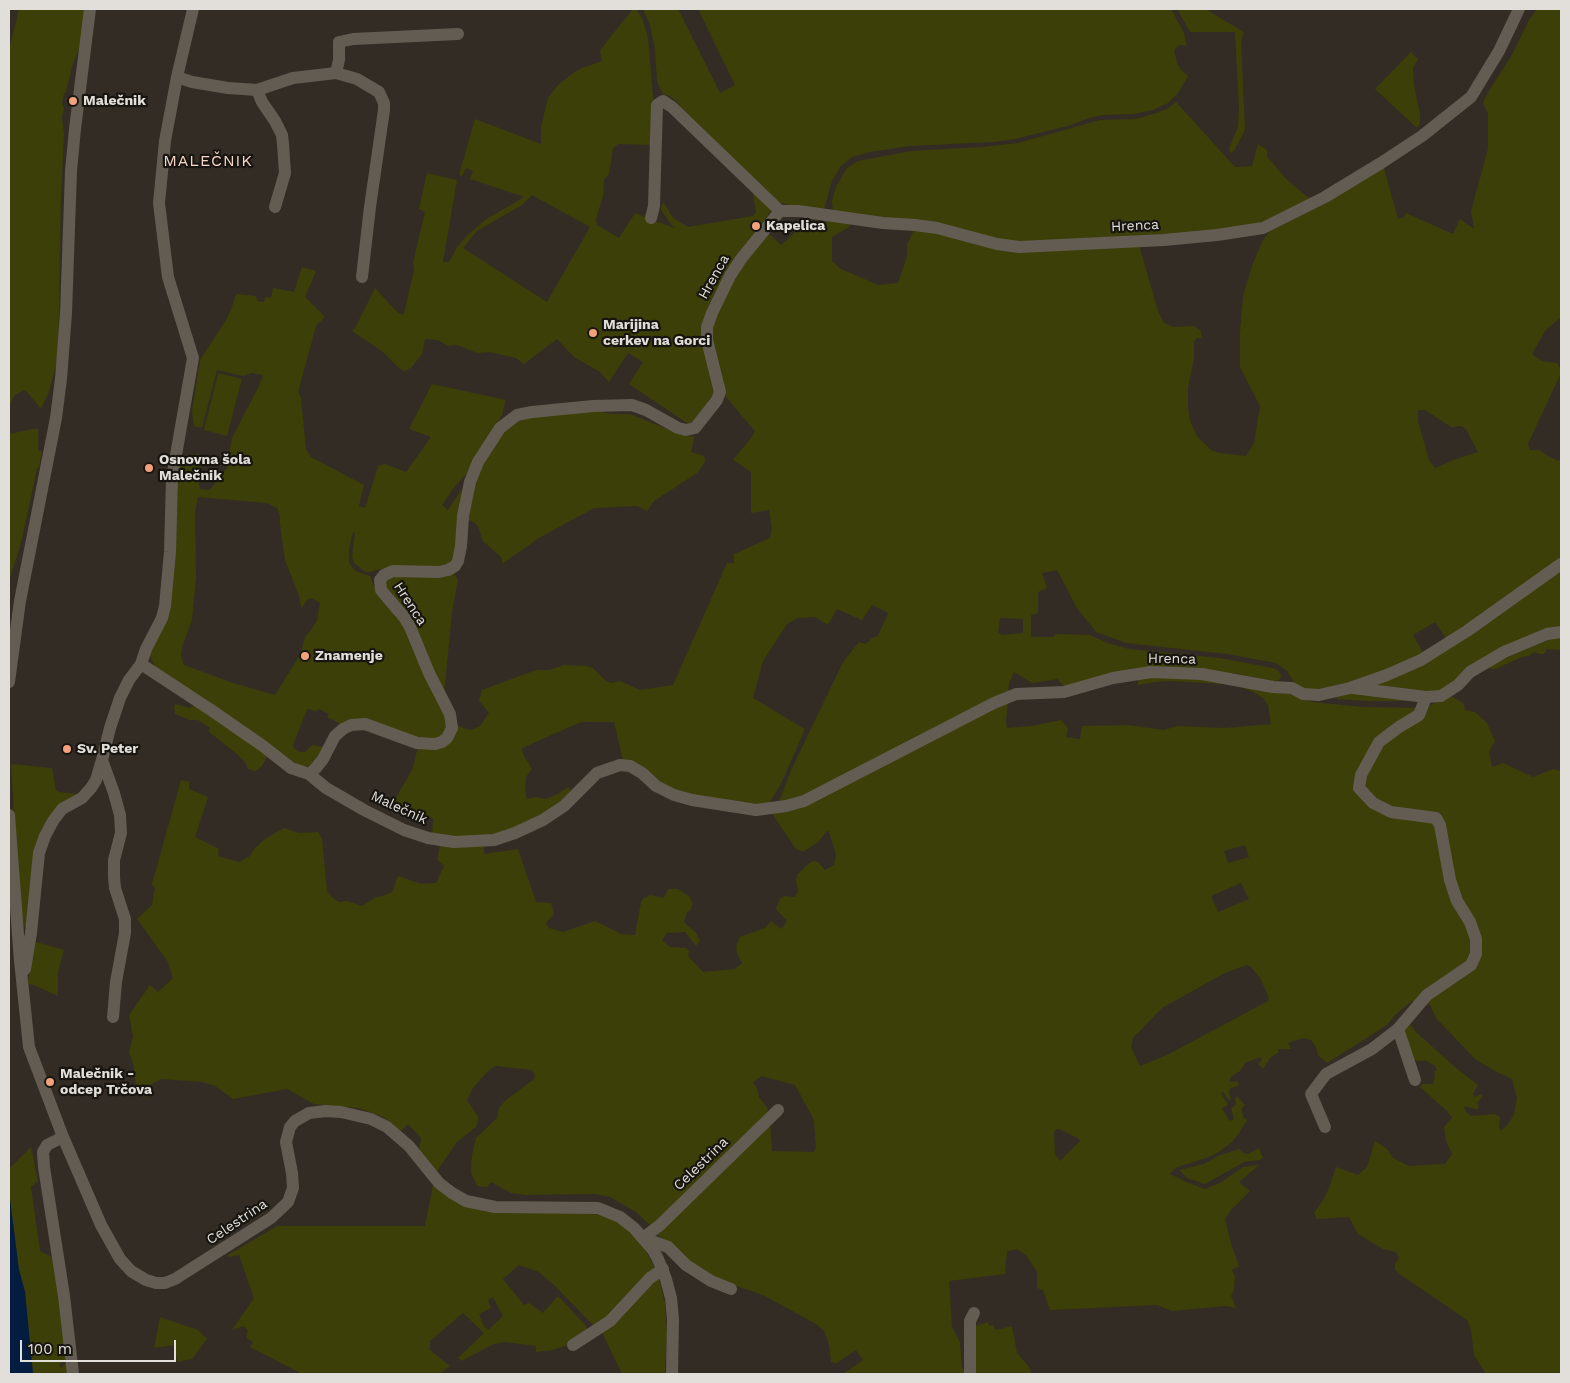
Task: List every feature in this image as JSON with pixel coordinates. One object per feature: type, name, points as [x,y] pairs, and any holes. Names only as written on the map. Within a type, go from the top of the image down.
[{"type":"street","points":[[9,682],[20,601],[56,418],[61,380],[66,312],[71,171],[90,9]]},
{"type":"street","points":[[22,978],[31,934],[39,853],[45,836],[62,809],[82,798],[96,780],[120,698],[129,680],[141,664],[146,649],[162,618],[165,606],[170,552],[172,478],[193,358],[168,277],[159,203],[165,141],[176,77],[194,9]]},
{"type":"street","name":"Hrenca","points":[[309,774],[320,763],[335,736],[351,725],[365,724],[417,743],[435,744],[447,738],[452,728],[450,714],[429,673],[410,627],[382,590],[380,580],[384,574],[393,571],[439,572],[455,566],[461,546],[470,482],[478,462],[500,428],[517,415],[593,406],[632,405],[646,410],[678,428],[686,430],[695,428],[717,400],[720,392],[707,340],[707,327],[712,313],[730,276],[741,259],[780,211],[798,210],[883,223],[937,228],[997,244],[1019,247],[1164,240],[1263,228],[1325,197],[1381,163],[1422,136],[1471,98],[1499,51],[1520,9]]},
{"type":"street","points":[[336,73],[339,60],[339,42],[353,39],[458,34]]},
{"type":"street","points":[[176,77],[192,82],[228,88],[257,90],[293,78],[336,73],[357,79],[379,92],[384,103],[362,277]]},
{"type":"street","points":[[257,90],[282,135],[285,173],[275,207]]},
{"type":"street","points":[[651,218],[654,206],[658,105],[662,101],[672,107],[780,211]]},
{"type":"street","name":"Hrenca","points":[[773,809],[804,801],[994,703],[1016,694],[1064,692],[1113,678],[1151,672],[1202,674],[1273,687],[1292,688],[1302,694],[1319,695],[1350,688],[1421,660],[1466,631],[1561,564]]},
{"type":"street","points":[[1350,688],[1426,697],[1442,696],[1458,685],[1470,672],[1504,652],[1547,634],[1561,632]]},
{"type":"street","name":"Malečnik","points":[[141,664],[263,746],[291,768],[309,774],[326,788],[404,830],[428,838],[454,842],[494,840],[522,830],[543,820],[564,806],[597,772],[620,765],[630,766],[642,773],[656,786],[674,795],[692,800],[756,810],[773,809]]},
{"type":"street","points":[[1325,1127],[1311,1094],[1326,1074],[1372,1049],[1398,1030],[1427,995],[1471,965],[1476,954],[1476,939],[1470,922],[1457,901],[1450,880],[1440,825],[1436,818],[1391,812],[1373,803],[1359,788],[1361,775],[1379,742],[1419,715],[1426,697]]},
{"type":"street","points":[[102,760],[120,815],[121,833],[114,860],[114,877],[115,888],[125,919],[125,933],[116,982],[113,1017]]},
{"type":"street","points":[[9,815],[29,1047],[63,1137],[47,1145],[43,1152],[43,1160],[64,1296],[73,1374]]},
{"type":"street","points":[[1398,1030],[1415,1080]]},
{"type":"street","name":"Celestrina","points":[[643,1238],[660,1225],[778,1110]]},
{"type":"street","name":"Celestrina","points":[[63,1137],[106,1234],[120,1259],[138,1276],[156,1283],[165,1283],[192,1270],[271,1218],[288,1202],[293,1188],[287,1150],[287,1134],[295,1121],[302,1116],[317,1111],[341,1112],[371,1119],[387,1127],[409,1146],[439,1183],[466,1201],[495,1207],[598,1208],[620,1217],[634,1228],[653,1250],[663,1269],[671,1298],[673,1319],[672,1374]]},
{"type":"street","name":"Celestrina","points":[[643,1238],[668,1247],[686,1266],[711,1281],[731,1289]]},
{"type":"street","points":[[573,1345],[610,1321],[650,1278],[663,1269]]},
{"type":"street","points":[[970,1374],[970,1321],[974,1313]]},
{"type":"shaded area","points":[[19,9],[85,9],[80,46],[62,103],[64,109],[62,117],[64,134],[58,363],[49,392],[41,409],[24,390],[14,396],[9,407],[9,50]]},
{"type":"shaded area","points":[[633,9],[636,9],[642,18],[648,38],[654,109],[652,145],[618,144],[613,148],[609,174],[604,180],[603,196],[596,219],[597,225],[619,238],[635,213],[674,228],[661,210],[664,203],[673,218],[688,227],[753,216],[756,212],[752,189],[771,210],[708,315],[715,392],[690,425],[629,384],[643,362],[628,353],[609,382],[600,372],[574,357],[557,339],[524,364],[516,358],[489,352],[477,353],[457,345],[448,346],[438,340],[425,339],[422,354],[412,367],[405,371],[400,369],[383,352],[352,331],[375,288],[397,312],[403,315],[425,212],[419,209],[427,173],[457,180],[443,262],[449,262],[457,247],[485,220],[524,197],[470,179],[473,171],[466,168],[462,176],[459,175],[475,119],[541,144],[541,127],[548,98],[558,85],[573,73],[602,61],[600,50]],"holes":[[[532,195],[590,227],[547,302],[463,248],[477,231],[522,205]]]},
{"type":"shaded area","points":[[643,9],[678,9],[720,93],[735,85],[698,9],[1171,9],[1184,33],[1187,46],[1179,45],[1174,50],[1177,63],[1188,76],[1178,93],[1168,103],[1153,110],[1134,114],[1103,115],[1015,139],[993,142],[910,146],[870,152],[852,157],[841,166],[832,181],[824,210],[799,208],[778,202],[688,115],[675,100],[663,94],[657,82],[655,49],[650,25]]},
{"type":"shaded area","points":[[1177,9],[1205,9],[1244,32],[1241,42],[1245,130],[1234,151],[1230,153],[1229,148],[1238,127],[1239,107],[1235,32],[1190,32]]},
{"type":"shaded area","points":[[1537,9],[1561,9],[1561,317],[1545,331],[1532,354],[1542,361],[1557,363],[1561,373],[1528,444],[1530,450],[1540,450],[1558,461],[1561,458],[1561,558],[1447,640],[1435,622],[1413,635],[1424,654],[1361,681],[1311,691],[1297,687],[1287,671],[1276,663],[1227,654],[1126,643],[1096,632],[1077,608],[1057,570],[1042,573],[1047,588],[1038,592],[1038,613],[1031,615],[1031,637],[1054,637],[1055,634],[1090,635],[1129,649],[1219,658],[1268,667],[1276,669],[1281,677],[1274,682],[1239,674],[1194,671],[1066,688],[1058,679],[1032,683],[1014,672],[1009,684],[1008,693],[816,791],[783,804],[779,801],[793,766],[843,662],[859,642],[866,644],[872,638],[878,636],[888,613],[872,605],[862,620],[837,609],[828,625],[815,617],[798,618],[787,624],[763,661],[753,698],[805,729],[781,784],[769,804],[709,799],[667,788],[623,760],[614,722],[581,722],[522,748],[523,754],[532,769],[526,777],[525,791],[527,799],[536,797],[546,799],[568,787],[571,790],[559,805],[523,826],[480,838],[432,835],[433,818],[392,805],[413,768],[418,746],[434,748],[457,725],[471,730],[480,726],[489,713],[479,701],[482,690],[536,670],[549,670],[564,665],[587,666],[593,668],[606,681],[611,683],[620,681],[640,690],[673,685],[727,563],[734,563],[734,554],[770,538],[772,528],[769,510],[751,513],[751,472],[733,460],[755,431],[726,397],[711,338],[711,329],[725,294],[766,231],[781,245],[800,228],[821,228],[824,218],[852,221],[849,227],[832,237],[832,261],[841,269],[878,285],[898,283],[907,256],[907,245],[915,228],[972,242],[1139,245],[1158,311],[1164,323],[1173,327],[1194,326],[1201,331],[1202,338],[1197,338],[1194,342],[1194,358],[1188,388],[1190,421],[1197,436],[1211,450],[1219,453],[1246,456],[1254,443],[1260,406],[1240,367],[1240,333],[1243,296],[1253,263],[1263,240],[1270,231],[1384,168],[1398,219],[1404,217],[1406,213],[1453,234],[1460,219],[1474,229],[1471,211],[1488,149],[1488,113],[1483,103],[1513,53],[1529,20]],"holes":[[[1418,410],[1425,410],[1451,427],[1461,426],[1466,429],[1478,452],[1435,468],[1429,460],[1418,421]],[[1000,618],[1023,619],[1023,633],[1002,635],[998,632]]]},
{"type":"shaded area","points":[[1411,52],[1418,59],[1413,68],[1414,85],[1420,114],[1420,124],[1417,128],[1375,89]]},
{"type":"shaded area","points":[[1176,102],[1235,167],[1252,166],[1258,144],[1267,150],[1267,156],[1286,179],[1311,200],[1271,219],[1252,225],[1198,233],[1008,242],[833,212],[832,201],[836,187],[846,169],[858,161],[911,151],[1018,143],[1100,120],[1136,119],[1167,109]]},
{"type":"shaded area","points":[[302,267],[316,271],[305,297],[325,317],[316,326],[298,392],[301,398],[306,449],[311,457],[364,485],[359,506],[365,508],[378,466],[385,464],[406,472],[431,437],[409,429],[432,384],[506,400],[502,415],[471,469],[455,486],[442,505],[448,510],[462,489],[455,556],[445,567],[390,567],[365,572],[354,563],[352,557],[355,533],[353,532],[349,549],[349,562],[351,566],[356,571],[370,576],[382,597],[401,618],[450,722],[442,737],[432,742],[390,730],[340,727],[339,723],[327,717],[329,714],[319,709],[317,711],[307,709],[293,745],[294,748],[300,752],[305,752],[312,745],[323,747],[314,764],[301,768],[155,667],[149,654],[159,635],[180,456],[200,454],[199,464],[202,465],[198,480],[200,489],[209,490],[214,485],[219,473],[226,470],[232,438],[263,375],[252,373],[243,376],[217,370],[202,428],[194,426],[192,411],[200,360],[226,320],[236,294],[256,296],[257,301],[264,302],[265,297],[271,298],[273,288],[294,292]],"holes":[[[198,497],[267,503],[277,508],[280,516],[285,560],[299,596],[301,609],[307,600],[311,598],[320,603],[317,620],[305,637],[301,653],[275,695],[233,683],[184,665],[181,656],[182,647],[192,620],[196,577],[195,512]]]},
{"type":"shaded area","points":[[218,373],[242,379],[227,436],[204,430]]},
{"type":"shaded area","points":[[594,410],[612,414],[630,414],[677,433],[694,437],[691,452],[704,456],[705,462],[697,473],[654,501],[647,511],[637,506],[594,508],[539,538],[502,564],[502,558],[483,541],[478,526],[472,521],[465,519],[481,466],[505,427],[532,416]]},
{"type":"shaded area","points":[[38,428],[38,451],[42,451],[39,467],[22,539],[9,582],[9,434]]},
{"type":"shaded area","points":[[1561,569],[1561,629],[1542,632],[1432,697],[1401,701],[1337,699],[1336,694],[1425,662]]},
{"type":"shaded area","points":[[452,571],[458,579],[452,613],[444,694],[384,591],[386,577]]},
{"type":"shaded area","points":[[1561,637],[1561,650],[1547,649],[1544,654],[1534,652],[1529,656],[1522,657],[1495,669],[1487,666],[1551,639]]},
{"type":"shaded area","points":[[1156,675],[1258,686],[1312,702],[1363,707],[1423,708],[1451,696],[1464,704],[1465,710],[1475,712],[1487,723],[1495,741],[1489,752],[1492,767],[1503,763],[1533,777],[1553,769],[1561,771],[1561,1374],[1486,1374],[1474,1355],[1471,1330],[1467,1320],[1401,1275],[1395,1269],[1395,1264],[1399,1258],[1396,1252],[1383,1249],[1358,1234],[1349,1217],[1317,1219],[1314,1213],[1329,1188],[1336,1167],[1358,1175],[1367,1167],[1375,1141],[1387,1149],[1393,1158],[1409,1166],[1445,1164],[1452,1154],[1446,1141],[1444,1127],[1452,1118],[1447,1111],[1420,1087],[1422,1084],[1433,1084],[1434,1071],[1437,1070],[1435,1066],[1425,1060],[1412,1060],[1396,1032],[1410,1024],[1416,1032],[1456,1068],[1478,1085],[1473,1094],[1475,1097],[1481,1094],[1483,1096],[1477,1103],[1479,1108],[1463,1106],[1468,1114],[1471,1116],[1495,1114],[1500,1117],[1499,1127],[1501,1131],[1514,1115],[1517,1098],[1512,1079],[1475,1059],[1436,1018],[1430,1005],[1423,998],[1416,1003],[1412,1001],[1395,1015],[1387,1025],[1327,1063],[1318,1055],[1316,1047],[1311,1040],[1303,1038],[1288,1043],[1291,1049],[1278,1049],[1279,1052],[1270,1058],[1263,1069],[1258,1064],[1262,1059],[1261,1057],[1245,1063],[1240,1071],[1232,1076],[1229,1081],[1237,1081],[1239,1085],[1230,1089],[1231,1098],[1229,1101],[1223,1092],[1221,1093],[1228,1105],[1222,1108],[1229,1121],[1234,1119],[1231,1108],[1236,1105],[1235,1098],[1238,1097],[1245,1105],[1241,1109],[1244,1118],[1247,1120],[1239,1133],[1232,1142],[1219,1152],[1175,1168],[1170,1174],[1205,1189],[1220,1183],[1243,1167],[1259,1165],[1239,1182],[1250,1191],[1225,1219],[1239,1266],[1232,1270],[1235,1277],[1231,1296],[1236,1308],[1226,1306],[1172,1311],[1157,1305],[1050,1310],[1043,1290],[1037,1288],[1037,1272],[1026,1255],[1017,1249],[1007,1251],[1005,1274],[949,1281],[952,1327],[960,1342],[962,1368],[968,1374],[843,1374],[863,1360],[856,1350],[837,1363],[831,1362],[829,1344],[824,1331],[816,1324],[765,1296],[700,1273],[657,1234],[770,1121],[772,1151],[814,1152],[816,1147],[814,1120],[795,1085],[762,1076],[753,1082],[759,1097],[768,1109],[767,1113],[653,1228],[636,1212],[610,1197],[595,1194],[526,1195],[511,1193],[491,1182],[487,1187],[477,1186],[471,1173],[472,1155],[476,1138],[497,1118],[499,1108],[506,1100],[534,1079],[535,1075],[532,1070],[495,1066],[487,1072],[473,1088],[467,1100],[479,1118],[476,1127],[457,1142],[437,1171],[419,1149],[421,1138],[408,1124],[401,1131],[383,1117],[373,1113],[358,1108],[314,1104],[287,1089],[233,1099],[215,1086],[202,1082],[162,1079],[151,1084],[151,1092],[146,1097],[137,1094],[133,1063],[129,1053],[133,1036],[129,1015],[150,985],[158,992],[173,978],[168,962],[137,919],[152,905],[155,888],[152,884],[181,780],[189,782],[189,789],[208,797],[195,837],[219,849],[218,856],[239,862],[250,856],[254,849],[265,839],[284,828],[299,833],[318,832],[322,839],[327,891],[339,902],[347,901],[362,906],[376,897],[392,892],[398,876],[421,884],[436,883],[444,866],[437,859],[440,845],[484,844],[484,854],[518,849],[536,902],[551,903],[554,914],[546,923],[549,928],[563,932],[595,921],[621,934],[635,935],[643,899],[650,895],[663,898],[669,889],[678,889],[689,896],[693,903],[684,922],[696,933],[700,941],[696,946],[685,932],[667,933],[662,940],[670,947],[686,948],[689,951],[688,956],[703,972],[735,969],[742,963],[737,954],[736,946],[740,937],[765,928],[771,921],[781,929],[787,921],[776,909],[780,899],[784,896],[795,897],[798,891],[797,875],[814,861],[818,862],[825,870],[834,865],[836,854],[828,830],[818,842],[803,852],[796,849],[771,812],[1008,703],[1007,728],[1032,726],[1061,720],[1068,728],[1066,737],[1080,739],[1082,726],[1128,725],[1164,730],[1177,726],[1225,728],[1271,724],[1268,705],[1263,698],[1241,687],[1224,684],[1170,681],[1138,685],[1138,677]],"holes":[[[1245,845],[1249,857],[1228,863],[1224,851]],[[1241,883],[1249,899],[1218,912],[1211,896]],[[1247,965],[1251,967],[1260,978],[1269,998],[1268,1001],[1167,1055],[1140,1066],[1131,1047],[1133,1038],[1162,1008],[1225,973]],[[1056,1129],[1059,1129],[1080,1141],[1060,1161],[1055,1154],[1054,1133]]]},
{"type":"shaded area","points":[[175,704],[189,708],[196,705],[266,754],[266,759],[262,766],[256,771],[248,769],[245,762],[237,754],[208,731],[210,728],[198,720],[190,720],[175,714]]},
{"type":"shaded area","points":[[11,764],[52,768],[56,790],[77,794],[77,798],[49,822],[28,926],[21,927]]},
{"type":"shaded area","points":[[33,941],[64,950],[58,972],[58,996],[28,984]]},
{"type":"shaded area","points":[[31,1147],[38,1181],[31,1187],[40,1251],[52,1257],[62,1314],[66,1358],[59,1365],[61,1368],[67,1362],[68,1374],[33,1374],[25,1292],[19,1270],[9,1192],[9,1169]]},
{"type":"shaded area","points":[[1259,1148],[1263,1158],[1260,1160],[1244,1162],[1205,1184],[1187,1178],[1179,1170],[1204,1164],[1218,1156],[1239,1149],[1243,1153],[1248,1154]]},
{"type":"shaded area","points":[[433,1185],[452,1200],[601,1215],[610,1218],[625,1227],[644,1248],[654,1266],[652,1271],[617,1311],[593,1325],[539,1272],[519,1265],[503,1279],[524,1305],[529,1303],[543,1313],[558,1296],[586,1326],[587,1330],[568,1345],[553,1350],[536,1352],[536,1346],[505,1342],[494,1344],[461,1361],[458,1358],[484,1333],[463,1313],[430,1341],[430,1350],[450,1366],[439,1374],[302,1374],[250,1347],[253,1342],[246,1338],[248,1330],[243,1326],[232,1330],[254,1298],[239,1255],[228,1257],[228,1255],[277,1226],[425,1226]],"holes":[[[493,1297],[503,1316],[488,1330],[484,1326],[479,1314],[491,1308],[488,1300]]]},
{"type":"shaded area","points":[[659,1279],[665,1304],[667,1334],[665,1374],[622,1374],[601,1330],[639,1293]]},
{"type":"shaded area","points":[[160,1317],[198,1330],[207,1339],[192,1359],[177,1362],[175,1345],[154,1348]]},
{"type":"shaded area","points":[[988,1322],[989,1326],[993,1325],[996,1330],[1012,1326],[1017,1353],[1029,1367],[1031,1374],[973,1374],[972,1327]]},
{"type":"water","points":[[9,1192],[19,1270],[25,1292],[33,1374],[9,1374]]},
{"type":"place","name":"Malečnik","points":[[73,101]]},
{"type":"place","name":"Kapelica","points":[[756,226]]},
{"type":"place","name":"Marijina cerkev na Gorci","points":[[593,333]]},
{"type":"place","name":"Osnovna šola Malečnik","points":[[149,468]]},
{"type":"place","name":"Znamenje","points":[[305,656]]},
{"type":"place","name":"Sv. Peter","points":[[67,749]]},
{"type":"place","name":"Malečnik - odcep Trčova","points":[[50,1082]]},
{"type":"district","name":"MALEČNIK","points":[[208,161]]}]
